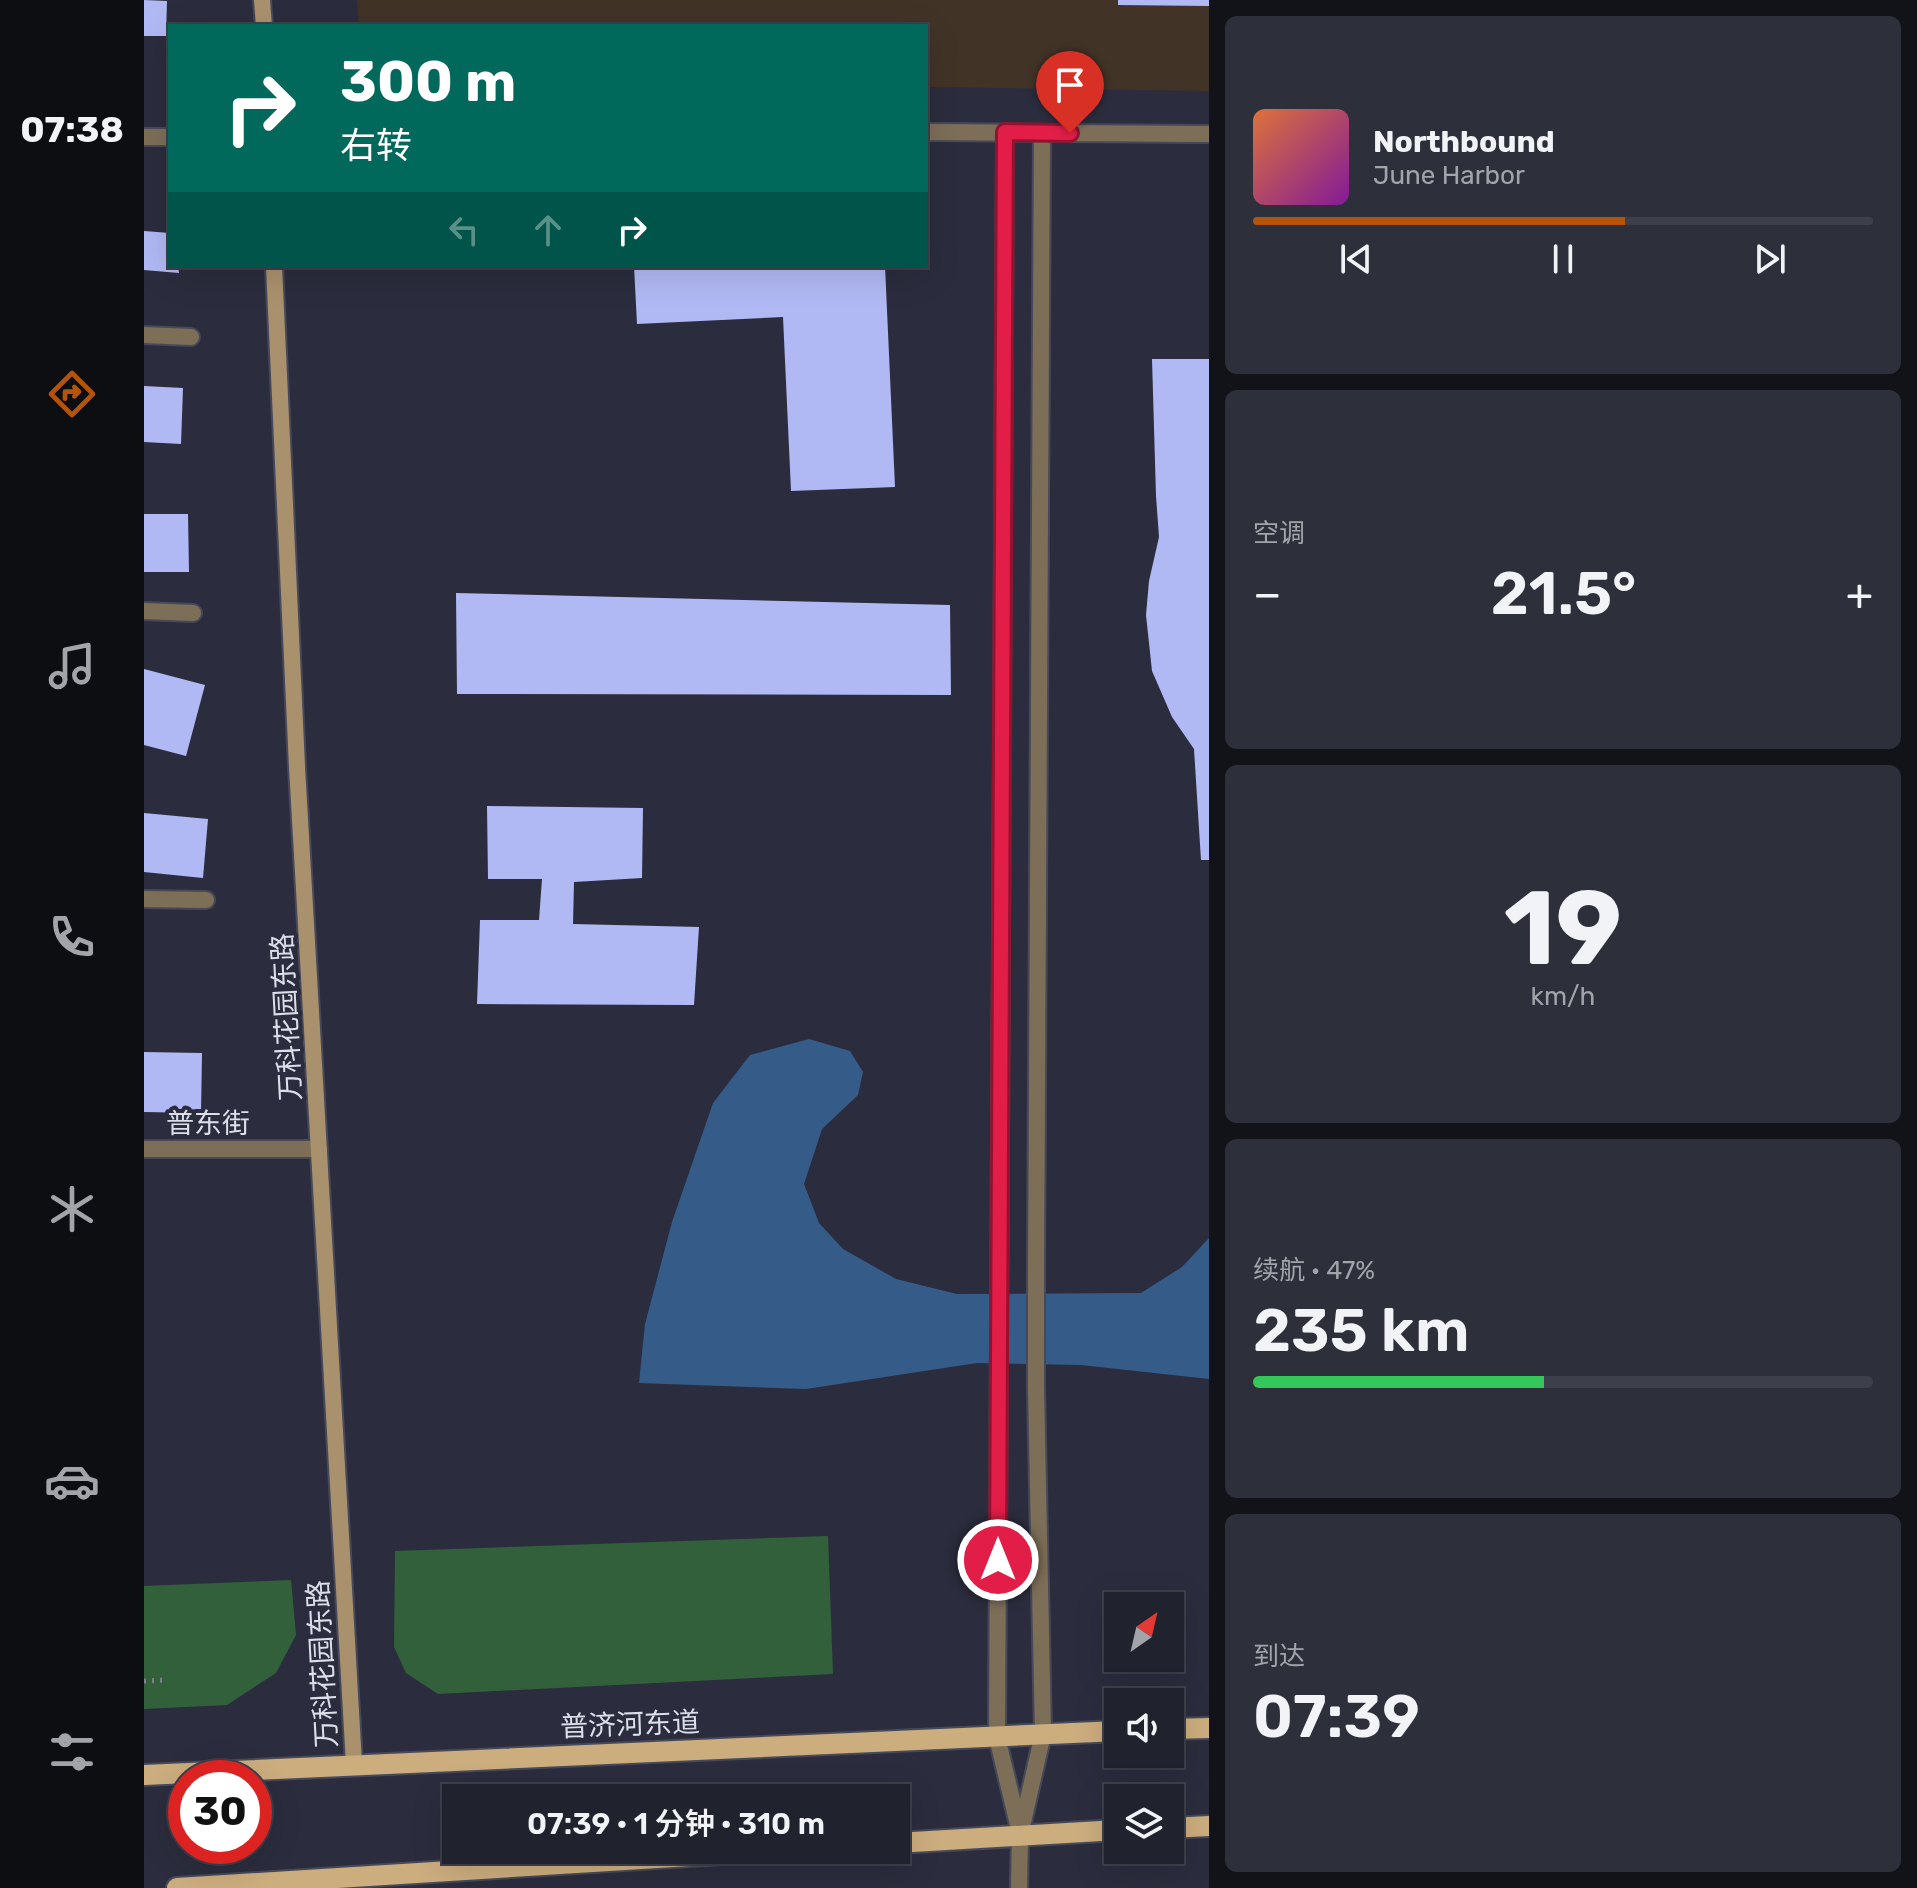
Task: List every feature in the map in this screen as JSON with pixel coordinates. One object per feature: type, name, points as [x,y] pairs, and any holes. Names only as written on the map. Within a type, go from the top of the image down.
[{"type":"main road","points":[[1184,1729],[1209,1728]]},
{"type":"main road","name":"普济河东道","points":[[144,1775],[1104,1732]]},
{"type":"main road","points":[[1184,1827],[1209,1826]]},
{"type":"main road","points":[[910,1842],[1104,1831]]},
{"type":"main road","points":[[177,1888],[369,1882],[604,1864]]},
{"type":"street","points":[[262,0],[264,24]]},
{"type":"street","points":[[928,132],[1209,134]]},
{"type":"street","points":[[1005,132],[997,1737],[1020,1835]]},
{"type":"street","points":[[1019,1888],[1020,1835],[1043,1734],[1036,1388],[1042,133]]},
{"type":"street","points":[[144,137],[168,137]]},
{"type":"street","name":"万科花园东路","points":[[274,268],[297,767],[354,1764]]},
{"type":"street","points":[[144,335],[191,337]]},
{"type":"street","points":[[144,611],[193,613]]},
{"type":"street","points":[[144,899],[206,900]]},
{"type":"street","name":"普东街","points":[[144,1149],[319,1149]]},
{"type":"path","points":[[144,1681],[167,1680]]},
{"type":"shaded area","points":[[357,0],[1209,0],[1209,91],[928,87],[928,24],[359,24]]},
{"type":"green space","points":[[828,1536],[833,1674],[438,1694],[406,1673],[394,1647],[395,1551]]},
{"type":"green space","points":[[291,1580],[296,1635],[276,1673],[227,1705],[144,1709],[144,1586]]},
{"type":"water","points":[[809,1039],[850,1051],[863,1072],[858,1095],[822,1129],[804,1184],[819,1223],[843,1249],[896,1279],[957,1294],[1141,1293],[1182,1267],[1209,1238],[1209,1379],[1081,1365],[977,1363],[806,1389],[639,1383],[645,1324],[672,1222],[713,1103],[750,1055]]},
{"type":"building","points":[[144,0],[167,1],[166,36],[144,36]]},
{"type":"building","points":[[1118,0],[1209,0],[1209,6],[1118,5]]},
{"type":"building","points":[[144,231],[168,233],[168,268],[178,268],[179,273],[144,270]]},
{"type":"building","points":[[634,268],[885,268],[895,487],[791,491],[783,317],[637,324]]},
{"type":"building","points":[[1152,359],[1209,359],[1209,860],[1201,860],[1194,749],[1172,717],[1152,671],[1146,615],[1149,581],[1159,537]]},
{"type":"building","points":[[144,386],[183,388],[181,444],[144,442]]},
{"type":"building","points":[[144,514],[188,514],[189,572],[144,572]]},
{"type":"building","points":[[456,593],[950,605],[951,695],[457,694]]},
{"type":"building","points":[[144,669],[205,685],[186,756],[144,745]]},
{"type":"building","points":[[487,806],[643,808],[642,878],[574,882],[573,924],[699,927],[694,1005],[477,1004],[480,920],[539,920],[542,879],[488,879]]},
{"type":"building","points":[[144,813],[208,819],[203,878],[144,872]]},
{"type":"building","points":[[144,1052],[202,1053],[201,1113],[144,1112]]},
{"type":"route","points":[[998,1560],[1005,132],[1070,133]]}]
